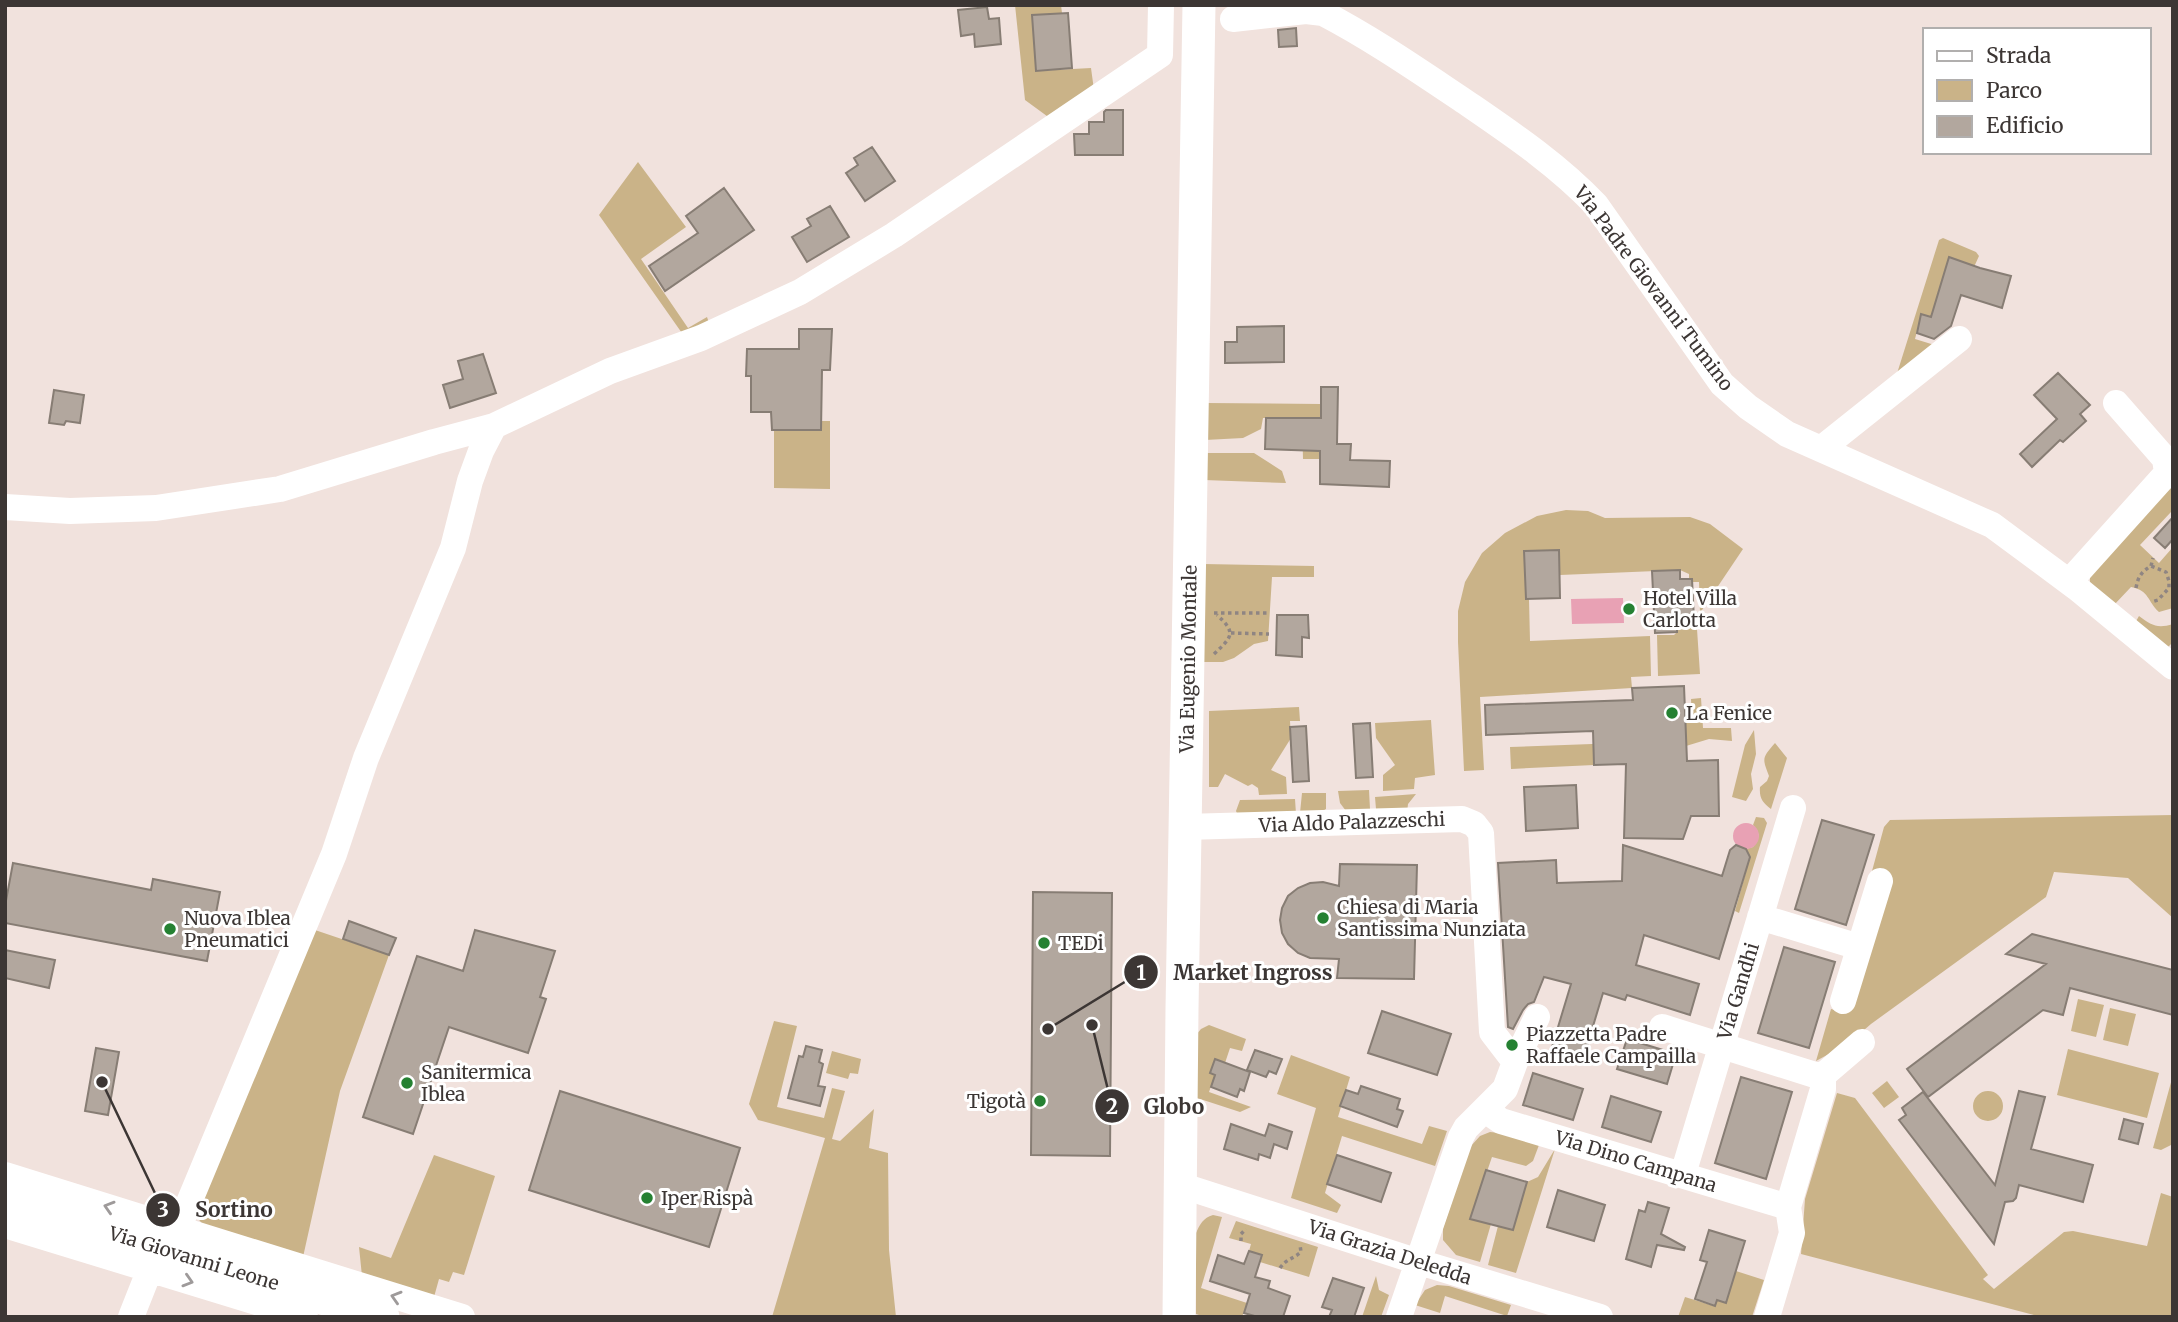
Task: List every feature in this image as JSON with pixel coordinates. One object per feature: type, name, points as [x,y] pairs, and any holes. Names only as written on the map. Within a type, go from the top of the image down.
[{"type":"main road","name":"Via Eugenio Montale","points":[[1179,1316],[1199,5]]},
{"type":"main road","name":"Via Giovanni Leone","points":[[5,1199],[383,1317]]},
{"type":"street","points":[[5,507],[71,510],[156,508],[280,489],[494,426],[610,371],[701,338],[800,292],[894,235],[1160,55],[1161,5]]},
{"type":"street","name":"Via Padre Giovanni Tumino","points":[[1233,19],[1306,11],[1323,13],[1431,79],[1536,150],[1572,179],[1596,205],[1722,384],[1748,407],[1787,434],[1992,525],[2069,582],[2173,667]]},
{"type":"street","points":[[1821,449],[1959,339]]},
{"type":"street","points":[[2069,582],[2167,473],[2165,459],[2116,403]]},
{"type":"street","points":[[178,1229],[334,854],[366,758],[453,548],[481,450],[494,426]]},
{"type":"street","name":"Via Gandhi","points":[[1682,1174],[1793,808]]},
{"type":"street","name":"Via Aldo Palazzeschi","points":[[1185,827],[1462,819],[1475,824],[1481,833],[1492,1032],[1515,1062]]},
{"type":"street","points":[[1843,1001],[1880,881]]},
{"type":"street","points":[[1760,917],[1860,947]]},
{"type":"street","points":[[1399,1317],[1461,1137],[1466,1128],[1505,1089],[1515,1062],[1538,1017]]},
{"type":"street","points":[[1662,1027],[1815,1075],[1822,1074],[1862,1042]]},
{"type":"street","points":[[1767,1317],[1792,1233],[1788,1207],[1823,1089],[1822,1074]]},
{"type":"street","name":"Via Dino Campana","points":[[1485,1110],[1501,1121],[1788,1207]]},
{"type":"street","points":[[5,1175],[462,1317]]},
{"type":"street","name":"Via Grazia Deledda","points":[[1180,1185],[1600,1317]]},
{"type":"street","points":[[5,1225],[305,1317]]},
{"type":"street","points":[[131,1317],[150,1269]]},
{"type":"path","points":[[2151,566],[2153,558]]},
{"type":"path","points":[[2136,588],[2138,577],[2143,570],[2151,566],[2166,572],[2171,581],[2169,588],[2165,594],[2151,602]]},
{"type":"path","points":[[1202,613],[1270,613]]},
{"type":"path","points":[[1213,662],[1211,657],[1229,640],[1231,633],[1229,625],[1215,613]]},
{"type":"path","points":[[1231,633],[1269,634]]},
{"type":"path","points":[[1241,1241],[1241,1234],[1245,1229],[1255,1227]]},
{"type":"path","points":[[1280,1268],[1286,1260],[1301,1252],[1301,1247],[1293,1239]]},
{"type":"green space","points":[[1015,5],[1061,5],[1062,13],[1032,16],[1036,71],[1091,68],[1094,90],[1051,119],[1025,100]]},
{"type":"green space","points":[[638,162],[686,227],[641,259],[688,328],[707,317],[709,323],[684,336],[599,215]]},
{"type":"green space","points":[[1943,238],[1976,252],[1979,256],[1974,267],[1949,257],[1931,317],[1921,315],[1915,339],[1941,347],[1894,383],[1939,240]]},
{"type":"green space","points":[[1205,403],[1321,404],[1320,459],[1303,459],[1302,418],[1263,418],[1261,429],[1243,438],[1205,440]]},
{"type":"green space","points":[[822,421],[830,421],[830,489],[774,488],[774,430],[821,430]]},
{"type":"green space","points":[[1204,453],[1254,453],[1282,471],[1286,483],[1204,480]]},
{"type":"green space","points":[[2173,482],[2171,512],[2140,545],[2159,563],[2173,547],[2173,608],[2159,612],[2145,594],[2131,587],[2114,605],[2090,585],[2090,571]]},
{"type":"green space","points":[[1566,510],[1588,511],[1605,518],[1690,517],[1710,524],[1743,549],[1700,613],[1699,582],[1689,582],[1689,574],[1680,570],[1560,575],[1558,550],[1526,599],[1529,599],[1530,641],[1650,636],[1651,676],[1631,677],[1632,688],[1480,697],[1484,770],[1464,771],[1458,611],[1465,582],[1482,553],[1505,533],[1537,516]]},
{"type":"green space","points":[[1203,564],[1314,566],[1314,577],[1272,577],[1268,641],[1254,644],[1223,662],[1201,662]]},
{"type":"green space","points":[[2139,616],[2155,625],[2173,624],[2173,642],[2166,649],[2135,623]]},
{"type":"green space","points":[[1694,620],[1700,674],[1658,676],[1657,635],[1674,635],[1677,632],[1677,621]]},
{"type":"green space","points":[[1701,698],[1703,728],[1731,728],[1732,741],[1709,739],[1686,746],[1685,722],[1692,720],[1691,699]]},
{"type":"green space","points":[[1299,707],[1300,721],[1290,721],[1291,738],[1271,770],[1286,777],[1287,794],[1259,795],[1258,788],[1252,784],[1248,786],[1225,774],[1218,787],[1209,787],[1209,711]]},
{"type":"green space","points":[[1431,720],[1435,775],[1415,778],[1414,789],[1383,791],[1383,775],[1395,765],[1376,738],[1375,723]]},
{"type":"green space","points":[[1754,730],[1756,754],[1751,774],[1753,789],[1746,801],[1732,797],[1745,745]]},
{"type":"green space","points":[[1619,743],[1594,765],[1511,769],[1510,747]]},
{"type":"green space","points":[[1775,743],[1787,758],[1771,809],[1762,800],[1760,787],[1769,776],[1764,762]]},
{"type":"green space","points":[[1369,790],[1370,809],[1346,811],[1340,803],[1338,791]]},
{"type":"green space","points":[[1302,793],[1326,793],[1326,809],[1314,816],[1300,813]]},
{"type":"green space","points":[[1416,794],[1408,804],[1407,813],[1376,809],[1375,797]]},
{"type":"green space","points":[[1295,799],[1296,814],[1239,818],[1236,811],[1240,800]]},
{"type":"green space","points":[[2173,815],[2173,918],[2128,878],[2054,872],[2046,897],[1871,1024],[1849,1043],[1816,1061],[1831,1009],[1845,1013],[1891,877],[1872,871],[1884,827],[1890,820]]},
{"type":"green space","points":[[1756,817],[1764,818],[1767,823],[1739,913],[1735,911],[1750,857],[1746,849],[1753,847],[1759,836],[1753,825]]},
{"type":"green space","points":[[315,930],[389,955],[340,1091],[303,1257],[204,1226],[196,1216]]},
{"type":"green space","points":[[2078,999],[2104,1005],[2096,1037],[2071,1031]]},
{"type":"green space","points":[[2110,1008],[2136,1014],[2128,1046],[2103,1040]]},
{"type":"green space","points":[[774,1021],[797,1026],[777,1107],[824,1118],[832,1088],[845,1091],[832,1139],[840,1141],[874,1109],[869,1148],[888,1153],[889,1250],[896,1317],[772,1317],[825,1138],[758,1120],[749,1104]]},
{"type":"green space","points":[[1209,1025],[1246,1039],[1242,1051],[1230,1048],[1225,1063],[1215,1060],[1210,1073],[1215,1075],[1209,1092],[1251,1107],[1240,1112],[1194,1097],[1195,1036]]},
{"type":"green space","points":[[2068,1049],[2159,1073],[2147,1118],[2057,1095]]},
{"type":"green space","points":[[832,1051],[861,1059],[858,1074],[850,1073],[848,1079],[826,1073]]},
{"type":"green space","points":[[1291,1055],[1350,1077],[1338,1117],[1422,1144],[1429,1126],[1447,1131],[1435,1166],[1342,1136],[1325,1193],[1341,1205],[1337,1213],[1291,1198],[1316,1108],[1277,1094]]},
{"type":"green space","points":[[2173,1075],[2173,1141],[2161,1150],[2153,1148]]},
{"type":"green space","points":[[1887,1081],[1899,1097],[1884,1108],[1872,1093]]},
{"type":"green space","points":[[1988,1091],[1999,1095],[2003,1106],[1999,1117],[1988,1121],[1977,1117],[1973,1106],[1977,1095]]},
{"type":"green space","points":[[1837,1093],[1855,1098],[1988,1275],[1983,1279],[1994,1289],[2064,1232],[2073,1231],[2147,1246],[2161,1193],[2173,1197],[2173,1317],[2042,1317],[1801,1254],[1805,1199]]},
{"type":"green space","points":[[1490,1132],[1539,1145],[1533,1161],[1526,1166],[1492,1157],[1471,1218],[1491,1224],[1480,1262],[1456,1255],[1443,1240],[1443,1228],[1470,1147],[1480,1136]]},
{"type":"green space","points":[[1555,1149],[1516,1273],[1488,1265],[1498,1226],[1513,1230],[1527,1182],[1538,1177]]},
{"type":"green space","points":[[434,1155],[495,1176],[464,1275],[453,1272],[449,1282],[439,1279],[434,1297],[362,1276],[359,1247],[391,1258]]},
{"type":"green space","points":[[1213,1215],[1222,1217],[1201,1288],[1247,1303],[1242,1317],[1205,1317],[1196,1314],[1196,1233],[1202,1222]]},
{"type":"green space","points":[[1236,1221],[1318,1247],[1309,1277],[1260,1262],[1262,1255],[1249,1251],[1251,1244],[1229,1238]]},
{"type":"green space","points":[[1736,1271],[1764,1280],[1752,1317],[1678,1317],[1685,1297],[1714,1306],[1717,1300],[1726,1302]]},
{"type":"green space","points":[[1376,1276],[1379,1290],[1389,1295],[1381,1317],[1362,1317]]},
{"type":"green space","points":[[1437,1285],[1449,1286],[1511,1305],[1507,1316],[1445,1296],[1440,1313],[1415,1305],[1425,1290]]},
{"type":"shaded area","points":[[1623,598],[1624,623],[1572,624],[1571,599]]},
{"type":"shaded area","points":[[1746,823],[1755,827],[1759,836],[1755,845],[1746,849],[1737,845],[1733,836],[1737,827]]},
{"type":"building","points":[[987,7],[989,19],[999,18],[1001,44],[975,47],[974,34],[961,36],[958,10]]},
{"type":"building","points":[[1068,13],[1072,68],[1036,71],[1032,15]]},
{"type":"building","points":[[1296,28],[1297,46],[1279,47],[1278,30]]},
{"type":"building","points":[[1106,110],[1123,110],[1123,155],[1075,155],[1074,134],[1089,134],[1089,122],[1104,122]]},
{"type":"building","points":[[872,147],[895,181],[865,201],[846,173],[858,165],[854,158]]},
{"type":"building","points":[[724,188],[754,230],[665,291],[649,266],[698,233],[686,216]]},
{"type":"building","points":[[830,206],[849,237],[807,262],[792,237],[811,226],[807,219]]},
{"type":"building","points":[[1949,257],[2011,276],[2002,308],[1961,295],[1951,326],[1934,339],[1917,333],[1921,314],[1931,317]]},
{"type":"building","points":[[1284,326],[1284,362],[1225,363],[1225,342],[1237,342],[1237,327]]},
{"type":"building","points":[[799,329],[832,329],[830,370],[822,370],[821,430],[772,430],[771,412],[751,412],[751,376],[746,376],[747,349],[799,349]]},
{"type":"building","points":[[483,354],[496,393],[450,408],[443,385],[463,379],[458,361]]},
{"type":"building","points":[[2058,373],[2090,405],[2080,414],[2086,421],[2063,442],[2060,440],[2032,467],[2020,454],[2057,419],[2034,395]]},
{"type":"building","points":[[1321,387],[1338,387],[1337,444],[1351,444],[1350,460],[1390,461],[1389,487],[1320,484],[1320,451],[1265,449],[1266,418],[1321,418]]},
{"type":"building","points":[[54,390],[84,395],[80,423],[49,423]]},
{"type":"building","points":[[2173,517],[2173,539],[2165,548],[2154,538]]},
{"type":"building","points":[[1559,550],[1560,598],[1526,599],[1524,551]]},
{"type":"building","points":[[1680,570],[1680,579],[1692,579],[1694,620],[1677,621],[1677,632],[1655,633],[1652,571]]},
{"type":"building","points":[[1277,615],[1308,615],[1309,638],[1302,637],[1302,657],[1276,655]]},
{"type":"building","points":[[1684,686],[1687,761],[1718,760],[1719,816],[1691,816],[1683,839],[1624,838],[1626,764],[1594,765],[1593,731],[1486,735],[1485,705],[1633,700],[1632,688]]},
{"type":"building","points":[[1370,723],[1373,777],[1356,778],[1353,724]]},
{"type":"building","points":[[1306,726],[1309,781],[1293,782],[1290,727]]},
{"type":"building","points":[[1576,785],[1578,828],[1526,831],[1524,787]]},
{"type":"building","points":[[1822,820],[1874,835],[1846,925],[1795,909]]},
{"type":"building","points":[[1623,845],[1722,876],[1730,850],[1736,845],[1746,849],[1750,857],[1719,959],[1644,935],[1636,965],[1699,984],[1690,1015],[1627,995],[1625,1000],[1603,993],[1584,1056],[1552,1047],[1571,984],[1544,977],[1534,1002],[1523,1010],[1513,1029],[1508,1027],[1498,863],[1556,860],[1557,883],[1622,881]]},
{"type":"building","points":[[13,863],[151,890],[153,879],[220,892],[207,961],[5,923],[5,906]]},
{"type":"building","points":[[1340,864],[1417,865],[1414,979],[1337,978],[1339,959],[1310,958],[1298,953],[1288,944],[1282,933],[1280,920],[1288,896],[1310,883],[1323,882],[1339,886]]},
{"type":"building","points":[[1033,892],[1112,893],[1110,1156],[1031,1155]]},
{"type":"building","points":[[349,921],[396,938],[389,955],[343,939]]},
{"type":"building","points":[[475,930],[555,951],[540,997],[546,999],[528,1053],[449,1027],[413,1134],[363,1117],[417,956],[463,971]]},
{"type":"building","points":[[2032,934],[2173,970],[2173,1015],[2070,988],[2063,1015],[2043,1010],[1928,1097],[1907,1069],[2046,964],[2006,954]]},
{"type":"building","points":[[1784,947],[1835,962],[1809,1048],[1758,1033]]},
{"type":"building","points":[[5,950],[55,960],[49,988],[5,978]]},
{"type":"building","points":[[1382,1011],[1451,1034],[1437,1075],[1368,1053]]},
{"type":"building","points":[[1627,1039],[1676,1054],[1667,1084],[1617,1069]]},
{"type":"building","points":[[806,1046],[822,1050],[819,1062],[823,1064],[818,1086],[825,1087],[820,1106],[788,1098],[799,1056],[803,1057]]},
{"type":"building","points":[[96,1048],[119,1052],[108,1115],[85,1111]]},
{"type":"building","points":[[1255,1050],[1282,1059],[1276,1074],[1269,1071],[1266,1077],[1247,1070]]},
{"type":"building","points":[[1215,1059],[1250,1072],[1244,1091],[1240,1089],[1237,1097],[1211,1087],[1215,1075],[1210,1073]]},
{"type":"building","points":[[1533,1073],[1583,1089],[1573,1120],[1523,1105]]},
{"type":"building","points":[[1741,1077],[1792,1092],[1766,1179],[1715,1163]]},
{"type":"building","points":[[1361,1086],[1400,1099],[1397,1109],[1403,1111],[1397,1127],[1340,1106],[1346,1090],[1358,1094]]},
{"type":"building","points":[[560,1091],[740,1148],[709,1247],[529,1190]]},
{"type":"building","points":[[2019,1091],[2045,1097],[2031,1149],[2093,1165],[2083,1202],[2019,1185],[2016,1198],[2005,1202],[1994,1244],[1899,1120],[1906,1115],[1902,1108],[1923,1092],[1995,1185]]},
{"type":"building","points":[[1611,1096],[1661,1112],[1651,1142],[1602,1127]]},
{"type":"building","points":[[2124,1119],[2143,1124],[2138,1144],[2119,1139]]},
{"type":"building","points":[[1231,1124],[1265,1136],[1269,1124],[1292,1132],[1287,1149],[1274,1144],[1270,1158],[1259,1154],[1258,1160],[1224,1149]]},
{"type":"building","points":[[1337,1155],[1391,1173],[1381,1202],[1327,1184]]},
{"type":"building","points":[[1486,1170],[1527,1182],[1513,1230],[1470,1219]]},
{"type":"building","points":[[1558,1190],[1605,1205],[1594,1241],[1547,1227]]},
{"type":"building","points":[[1648,1202],[1669,1208],[1661,1234],[1685,1247],[1684,1250],[1657,1245],[1651,1267],[1626,1259],[1639,1210],[1645,1212]]},
{"type":"building","points":[[1709,1230],[1745,1241],[1726,1303],[1717,1300],[1715,1306],[1695,1299],[1707,1262],[1700,1260]]},
{"type":"building","points":[[1249,1251],[1262,1255],[1255,1277],[1270,1281],[1268,1288],[1290,1296],[1283,1317],[1258,1317],[1244,1313],[1250,1294],[1210,1281],[1218,1255],[1244,1264]]},
{"type":"building","points":[[1333,1278],[1364,1288],[1354,1317],[1329,1317],[1332,1310],[1322,1307]]},
{"type":"place","name":"Hotel Villa Carlotta","points":[[1629,609]]},
{"type":"place","name":"La Fenice","points":[[1672,713]]},
{"type":"place","name":"Chiesa di Maria Santissima Nunziata","points":[[1323,918]]},
{"type":"place","name":"Nuova Iblea Pneumatici","points":[[170,929]]},
{"type":"place","name":"TEDi","points":[[1044,943]]},
{"type":"place","name":"Globo","points":[[1092,1025]]},
{"type":"place","name":"Market Ingross","points":[[1048,1029]]},
{"type":"place","name":"Piazzetta Padre Raffaele Campailla","points":[[1512,1045]]},
{"type":"place","name":"Sortino","points":[[102,1082]]},
{"type":"place","name":"Sanitermica Iblea","points":[[407,1083]]},
{"type":"place","name":"Tigotà","points":[[1040,1101]]},
{"type":"place","name":"Iper Rispà","points":[[647,1198]]}]
